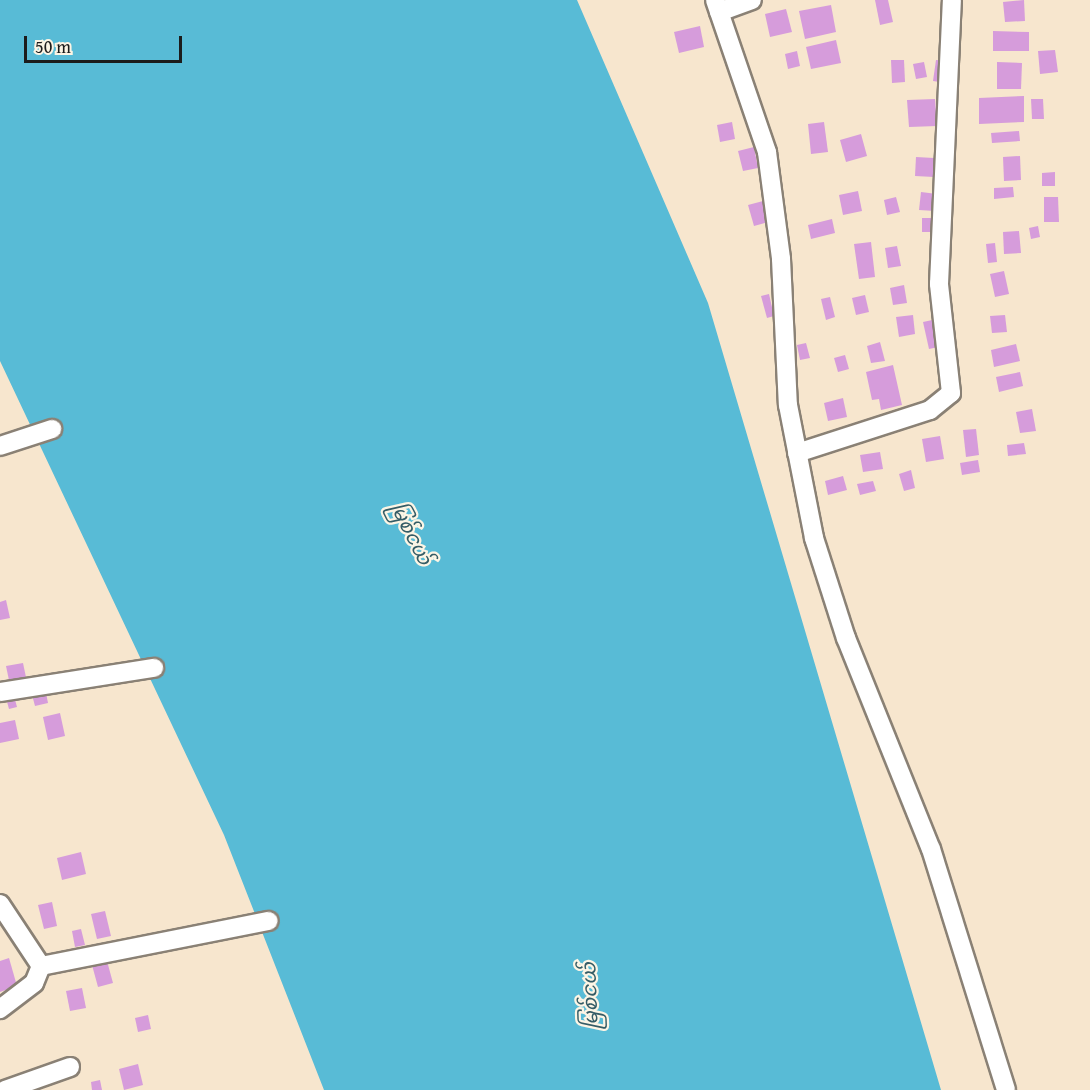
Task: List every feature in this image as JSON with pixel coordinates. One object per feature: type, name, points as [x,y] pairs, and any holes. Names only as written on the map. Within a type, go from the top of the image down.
[{"type":"street","points":[[752,0],[717,6],[767,152],[782,269],[788,405],[814,538],[846,638],[931,849],[1006,1090]]},
{"type":"street","points":[[797,453],[930,410],[951,393],[939,284],[952,0]]},
{"type":"street","points":[[0,446],[52,429]]},
{"type":"street","points":[[0,692],[153,668]]},
{"type":"street","points":[[0,904],[41,966]]},
{"type":"street","points":[[41,966],[269,921]]},
{"type":"street","points":[[0,1009],[34,983],[41,966]]},
{"type":"street","points":[[5,1090],[70,1067]]},
{"type":"water","name":"မြစ်ငယ်","points":[[0,0],[577,0],[708,303],[941,1090],[324,1090],[224,835],[0,361]]},
{"type":"building","points":[[875,0],[888,0],[893,22],[880,25]]},
{"type":"building","points":[[1024,0],[1025,21],[1005,22],[1003,2]]},
{"type":"building","points":[[831,5],[836,32],[805,39],[799,11]]},
{"type":"building","points":[[786,9],[792,32],[770,37],[765,14]]},
{"type":"building","points":[[700,26],[704,47],[679,53],[674,32]]},
{"type":"building","points":[[993,31],[1029,32],[1029,51],[993,51]]},
{"type":"building","points":[[836,40],[841,63],[811,69],[806,47]]},
{"type":"building","points":[[1055,50],[1058,72],[1040,74],[1038,51]]},
{"type":"building","points":[[797,51],[800,66],[788,69],[785,54]]},
{"type":"building","points":[[891,60],[904,60],[905,82],[892,83]]},
{"type":"building","points":[[936,60],[948,61],[946,83],[933,81]]},
{"type":"building","points":[[924,62],[927,77],[916,79],[913,64]]},
{"type":"building","points":[[997,62],[1022,63],[1021,89],[997,89]]},
{"type":"building","points":[[1024,96],[1024,122],[979,124],[979,98]]},
{"type":"building","points":[[935,99],[937,126],[909,127],[907,100]]},
{"type":"building","points":[[1031,99],[1043,99],[1044,119],[1032,119]]},
{"type":"building","points":[[732,122],[735,139],[720,142],[717,125]]},
{"type":"building","points":[[824,122],[828,152],[811,154],[808,124]]},
{"type":"building","points":[[1019,131],[1020,141],[992,143],[991,133]]},
{"type":"building","points":[[861,134],[867,156],[846,162],[840,140]]},
{"type":"building","points":[[754,147],[758,168],[743,171],[738,151]]},
{"type":"building","points":[[1020,156],[1021,180],[1004,181],[1003,157]]},
{"type":"building","points":[[916,157],[934,158],[934,177],[915,176]]},
{"type":"building","points":[[1055,172],[1055,186],[1042,186],[1042,173]]},
{"type":"building","points":[[1013,187],[1014,197],[994,199],[994,188]]},
{"type":"building","points":[[858,191],[862,211],[843,215],[839,195]]},
{"type":"building","points":[[921,192],[937,194],[935,211],[919,210]]},
{"type":"building","points":[[896,197],[900,212],[887,215],[884,200]]},
{"type":"building","points":[[1044,197],[1058,197],[1059,222],[1044,222]]},
{"type":"building","points":[[767,200],[772,221],[754,226],[748,205]]},
{"type":"building","points":[[922,218],[933,218],[933,232],[922,232]]},
{"type":"building","points":[[832,219],[835,233],[811,239],[808,225]]},
{"type":"building","points":[[1038,226],[1040,237],[1031,239],[1029,228]]},
{"type":"building","points":[[1019,231],[1021,253],[1004,254],[1003,232]]},
{"type":"building","points":[[871,242],[875,277],[859,279],[854,244]]},
{"type":"building","points":[[995,243],[997,262],[988,263],[986,244]]},
{"type":"building","points":[[897,246],[901,266],[888,268],[885,248]]},
{"type":"building","points":[[1004,271],[1009,294],[995,297],[990,274]]},
{"type":"building","points":[[904,285],[907,303],[893,305],[890,288]]},
{"type":"building","points":[[769,294],[774,316],[767,318],[761,296]]},
{"type":"building","points":[[865,295],[869,312],[856,315],[852,298]]},
{"type":"building","points":[[830,297],[835,317],[826,320],[821,299]]},
{"type":"building","points":[[913,315],[915,334],[899,337],[896,317]]},
{"type":"building","points":[[1005,315],[1007,332],[992,333],[990,316]]},
{"type":"building","points":[[937,319],[943,346],[929,349],[923,322]]},
{"type":"building","points":[[880,342],[885,361],[871,363],[867,346]]},
{"type":"building","points":[[806,343],[810,358],[800,360],[797,345]]},
{"type":"building","points":[[1016,344],[1020,361],[994,367],[991,350]]},
{"type":"building","points":[[845,355],[849,369],[838,372],[834,358]]},
{"type":"building","points":[[893,365],[902,405],[881,410],[879,399],[872,400],[866,372]]},
{"type":"building","points":[[1020,372],[1023,386],[999,392],[996,377]]},
{"type":"building","points":[[843,398],[847,417],[828,421],[824,403]]},
{"type":"building","points":[[1032,409],[1036,431],[1020,433],[1016,412]]},
{"type":"building","points":[[976,429],[979,455],[966,457],[963,430]]},
{"type":"building","points":[[940,436],[944,459],[926,462],[922,439]]},
{"type":"building","points":[[1024,443],[1026,454],[1008,456],[1007,445]]},
{"type":"building","points":[[880,452],[883,469],[863,472],[860,455]]},
{"type":"building","points":[[978,460],[980,472],[962,475],[960,463]]},
{"type":"building","points":[[911,470],[915,488],[904,491],[899,474]]},
{"type":"building","points":[[843,476],[847,490],[828,495],[825,481]]},
{"type":"building","points":[[873,481],[876,491],[860,495],[857,484]]},
{"type":"building","points":[[6,600],[10,618],[0,620],[0,602]]},
{"type":"building","points":[[23,663],[27,682],[10,685],[6,666]]},
{"type":"building","points":[[45,688],[48,703],[35,706],[31,691]]},
{"type":"building","points":[[14,696],[17,707],[9,709],[6,698]]},
{"type":"building","points":[[60,713],[65,736],[48,740],[43,717]]},
{"type":"building","points":[[15,720],[19,739],[0,743],[0,723]]},
{"type":"building","points":[[81,852],[86,874],[62,880],[57,858]]},
{"type":"building","points":[[52,902],[57,926],[44,929],[38,905]]},
{"type":"building","points":[[105,911],[111,936],[97,939],[91,914]]},
{"type":"building","points":[[81,929],[85,945],[75,947],[72,931]]},
{"type":"building","points":[[9,958],[17,986],[0,992],[0,961]]},
{"type":"building","points":[[107,961],[113,983],[98,987],[92,965]]},
{"type":"building","points":[[82,988],[86,1008],[70,1011],[66,991]]},
{"type":"building","points":[[148,1015],[151,1029],[138,1032],[135,1018]]},
{"type":"building","points":[[138,1064],[143,1085],[124,1090],[119,1069]]},
{"type":"building","points":[[100,1080],[102,1090],[92,1090],[91,1082]]}]
